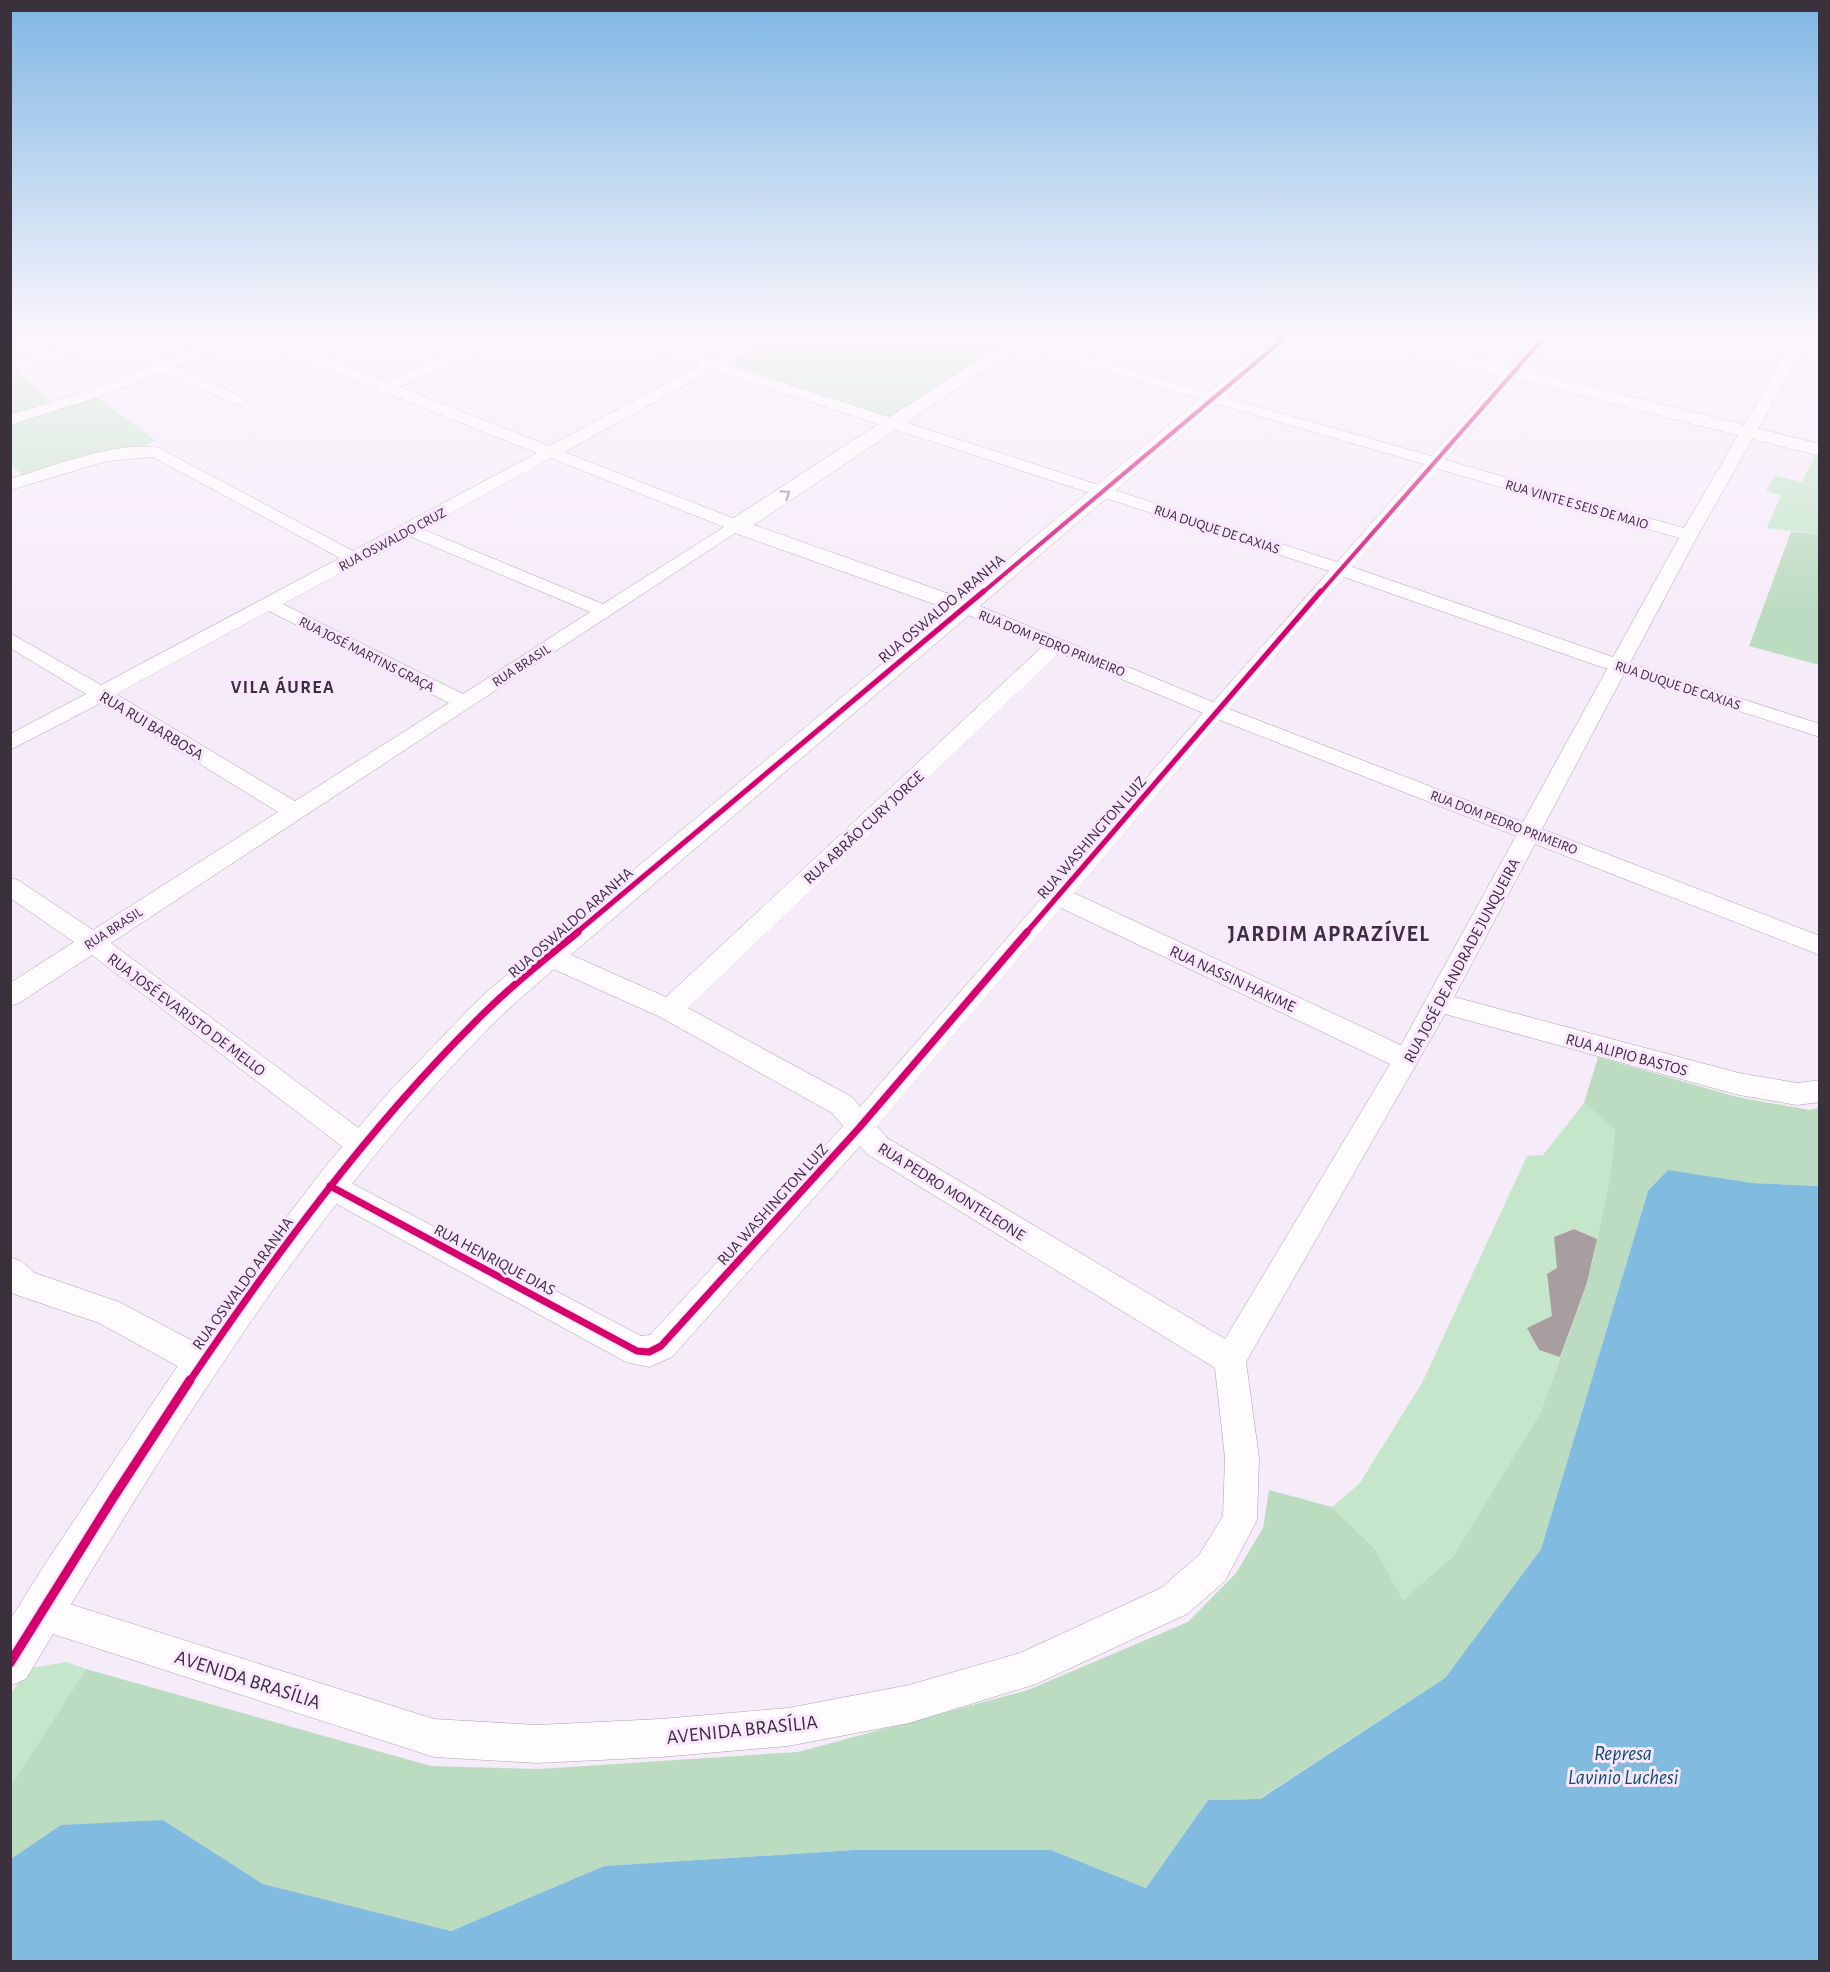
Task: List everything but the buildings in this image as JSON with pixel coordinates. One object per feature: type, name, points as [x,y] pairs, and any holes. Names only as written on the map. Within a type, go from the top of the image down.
[{"type":"street","name":"RUA DOM PEDRO PRIMEIRO","points":[[477,425],[844,566],[963,606],[1216,711],[1820,946]]},
{"type":"street","name":"RUA OSWALDO CRUZ","points":[[10,743],[104,695],[601,425]]},
{"type":"street","name":"RUA DUQUE DE CAXIAS","points":[[890,425],[1340,569],[1619,666],[1820,731]]},
{"type":"street","name":"RUA BRASIL","points":[[10,996],[890,425]]},
{"type":"street","name":"RUA OSWALDO ARANHA","points":[[10,1663],[201,1362],[330,1186],[362,1146],[466,1030],[549,956],[1181,425]]},
{"type":"street","name":"RUA VINTE E SEIS DE MAIO","points":[[1305,425],[1689,535]]},
{"type":"street","name":"RUA WASHINGTON LUIZ","points":[[649,1352],[661,1346],[860,1128],[1216,711],[1468,425]]},
{"type":"street","points":[[1718,425],[1820,450]]},
{"type":"street","name":"RUA JOSÉ DE ANDRADE JUNQUEIRA","points":[[1230,1360],[1407,1060],[1689,535],[1754,425]]},
{"type":"street","points":[[10,485],[127,452],[148,450],[157,452],[355,559]]},
{"type":"street","points":[[410,530],[604,611]]},
{"type":"street","name":"RUA JOSÉ MARTINS GRAÇA","points":[[270,605],[464,702]]},
{"type":"street","name":"RUA RUI BARBOSA","points":[[10,639],[294,811]]},
{"type":"street","name":"RUA ABRÃO CURY JORGE","points":[[669,1010],[1057,644]]},
{"type":"street","name":"RUA JOSÉ EVARISTO DE MELLO","points":[[10,886],[92,942],[362,1146]]},
{"type":"street","name":"RUA NASSIN HAKIME","points":[[1058,897],[1407,1060]]},
{"type":"street","name":"RUA PEDRO MONTELEONE","points":[[549,956],[669,1010],[842,1105],[877,1146],[1230,1360]]},
{"type":"street","name":"RUA ALIPIO BASTOS","points":[[1437,1002],[1739,1084],[1797,1094],[1820,1091]]},
{"type":"street","name":"RUA HENRIQUE DIAS","points":[[330,1186],[637,1351],[649,1352]]},
{"type":"street","points":[[15,1284],[108,1312],[201,1362]]},
{"type":"street","name":"AVENIDA BRASÍLIA","points":[[41,1613],[434,1738],[537,1744],[661,1738],[788,1727],[909,1704],[1023,1671],[1174,1601],[1212,1568],[1240,1520],[1242,1458],[1230,1360]]},
{"type":"green space","points":[[11,425],[135,425],[155,440],[148,445],[136,446],[23,477],[11,463]]},
{"type":"green space","points":[[1816,454],[1819,455],[1819,534],[1767,528],[1781,495],[1766,491],[1775,476],[1802,482]]},
{"type":"green space","points":[[1791,532],[1819,534],[1819,665],[1749,646]]},
{"type":"green space","points":[[1598,1057],[1737,1097],[1810,1110],[1819,1108],[1819,1186],[1752,1183],[1648,1191],[1541,1549],[1445,1678],[1259,1799],[1208,1800],[1146,1888],[1051,1850],[854,1850],[604,1866],[451,1931],[263,1884],[163,1820],[11,1859],[11,1785],[86,1669],[431,1766],[539,1769],[798,1752],[1028,1690],[1188,1622],[1236,1573],[1263,1528],[1269,1490],[1332,1507],[1376,1550],[1403,1600],[1454,1555],[1540,1413],[1588,1281],[1610,1178],[1615,1129],[1584,1103]]},
{"type":"green space","points":[[1584,1103],[1615,1128],[1610,1178],[1597,1239],[1574,1229],[1554,1237],[1556,1254],[1591,1269],[1588,1281],[1560,1267],[1547,1274],[1549,1293],[1578,1309],[1570,1330],[1528,1328],[1539,1350],[1560,1357],[1540,1413],[1454,1555],[1403,1600],[1376,1550],[1332,1507],[1360,1483],[1423,1381],[1527,1156],[1543,1155]]},
{"type":"green space","points":[[66,1662],[86,1669],[11,1785],[10,1694],[30,1668]]},
{"type":"water","name":"Represa Lavinio Luchesi","points":[[1668,1170],[1752,1183],[1819,1186],[1819,1961],[11,1961],[11,1859],[61,1825],[163,1820],[263,1884],[451,1931],[604,1866],[854,1850],[1051,1850],[1146,1888],[1208,1800],[1260,1799],[1445,1678],[1541,1549],[1648,1191]]},
{"type":"cycle path","points":[[10,1663],[113,1498],[221,1335],[337,1179],[399,1104],[465,1032],[549,956],[1181,425]]},
{"type":"cycle path","points":[[330,1186],[637,1351],[649,1352],[661,1346],[859,1128],[1216,711],[1467,425]]},
{"type":"district","name":"VILA ÁUREA","points":[[283,687]]},
{"type":"district","name":"JARDIM APRAZÍVEL","points":[[1329,933]]}]
